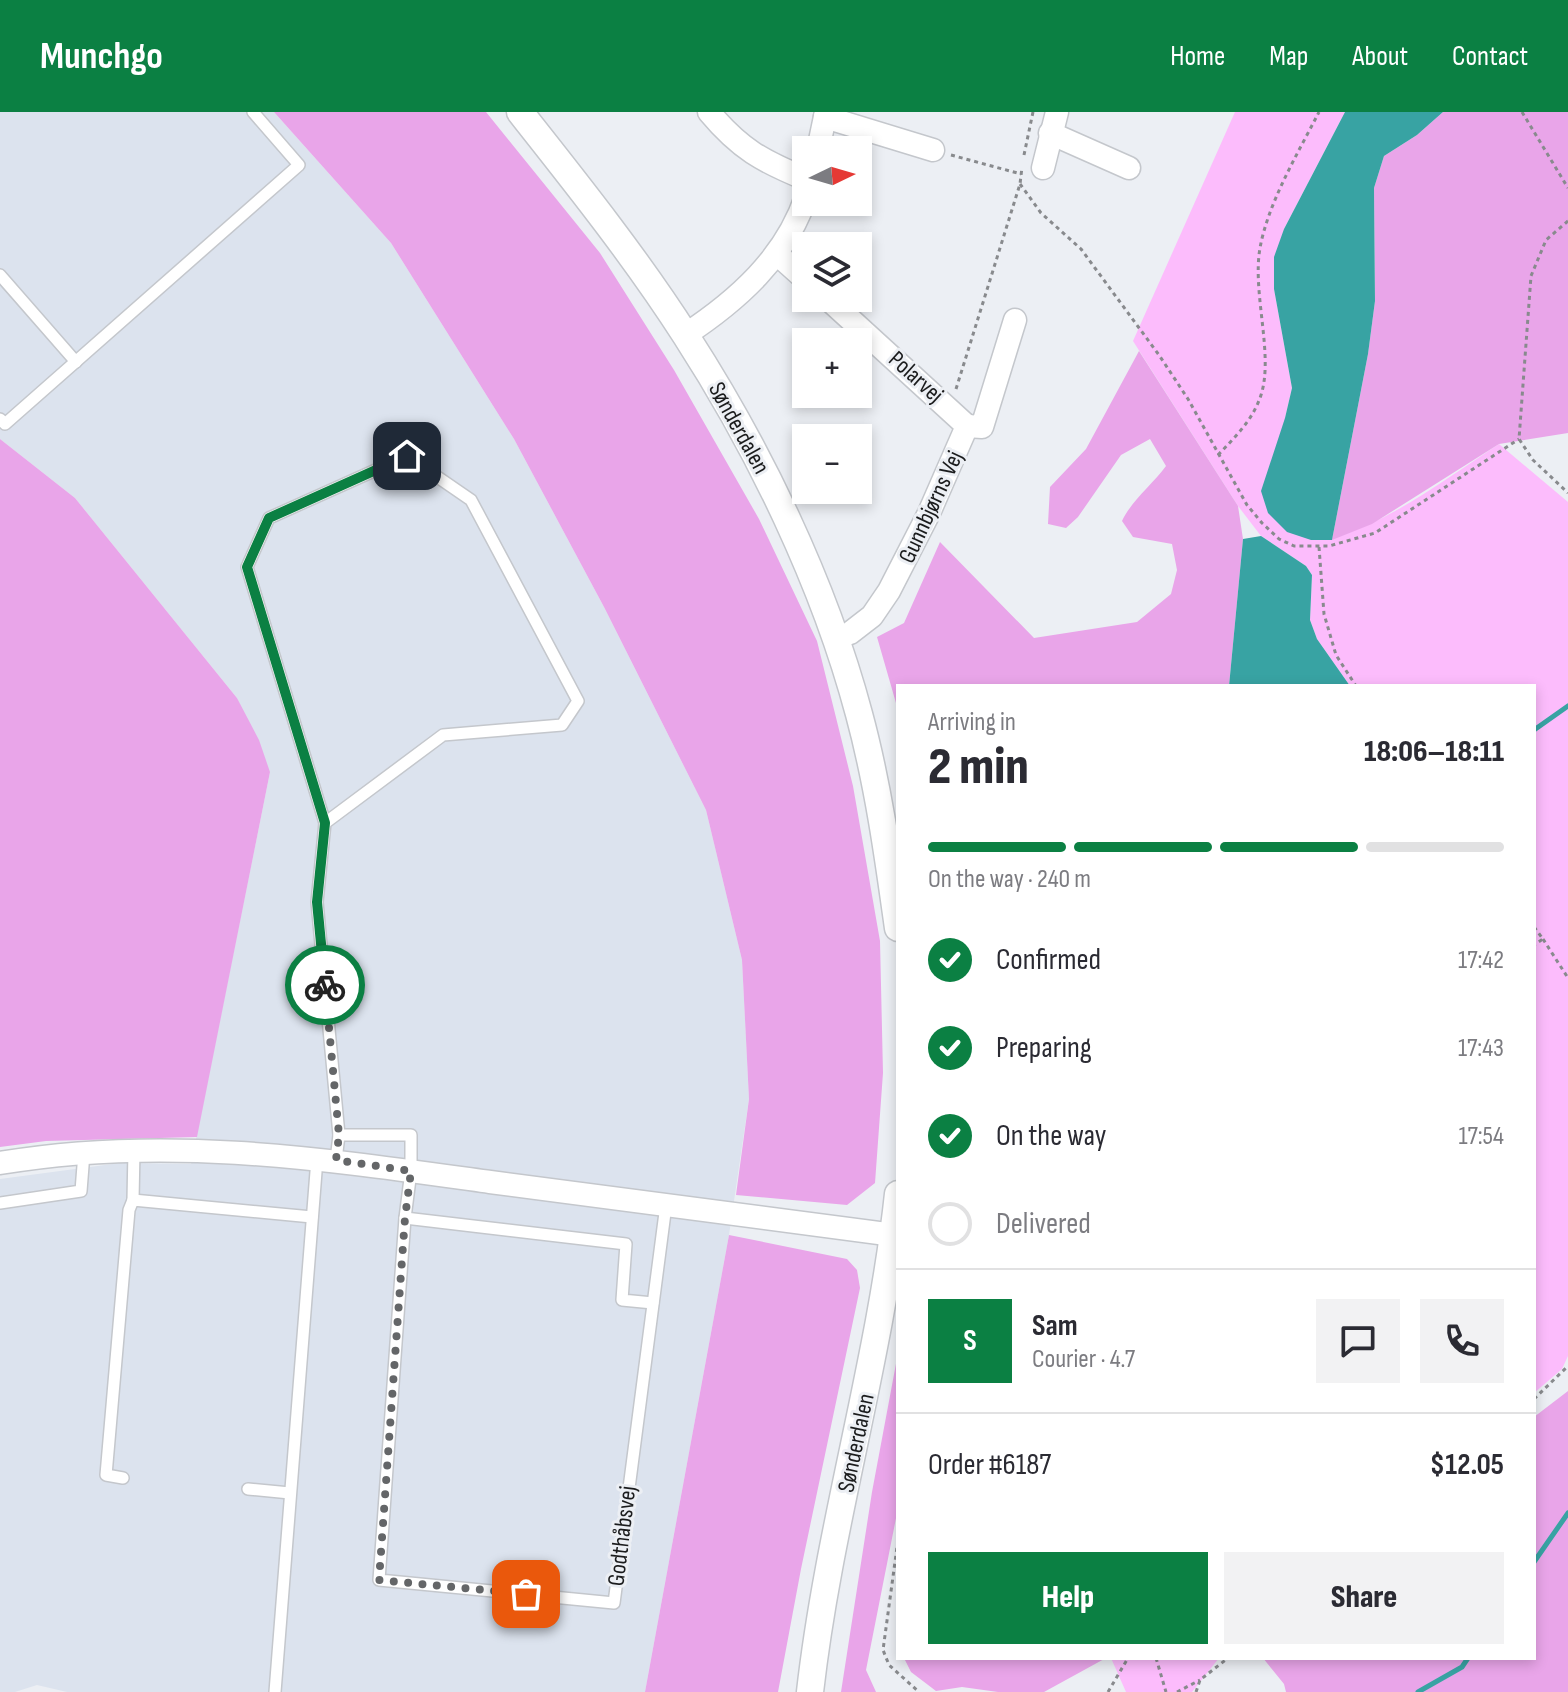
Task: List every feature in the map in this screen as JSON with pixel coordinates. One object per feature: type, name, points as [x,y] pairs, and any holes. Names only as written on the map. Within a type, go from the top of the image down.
[{"type":"street","name":"Sønderdalen","points":[[520,112],[685,335],[735,417],[779,499],[836,638],[859,713],[879,800],[896,915]]},
{"type":"street","points":[[709,112],[731,138],[770,164],[792,173]]},
{"type":"street","points":[[821,136],[826,115],[933,150]]},
{"type":"street","points":[[1032,171],[1054,123],[1129,168]]},
{"type":"street","points":[[685,335],[734,300],[777,254],[799,216]]},
{"type":"street","points":[[777,254],[792,267]]},
{"type":"street","name":"Polarvej","points":[[843,312],[967,426]]},
{"type":"street","name":"Gunnbjørns Vej","points":[[836,638],[850,633],[872,616],[889,591],[929,513],[967,426],[982,427],[1015,320]]},
{"type":"street","points":[[0,1163],[134,1149],[202,1149],[326,1159],[894,1235]]},
{"type":"street","name":"Sønderdalen","points":[[810,1692],[838,1528],[875,1353],[896,1214]]},
{"type":"lane","points":[[2,421],[76,362],[299,165],[253,112]]},
{"type":"lane","points":[[0,275],[76,362]]},
{"type":"lane","points":[[275,1692],[312,1217],[326,1159],[339,1135],[317,902],[325,823],[247,567],[269,518],[407,456],[471,500],[578,701],[562,725],[443,735],[325,823]]},
{"type":"lane","name":"Godthåbsvej","points":[[339,1135],[411,1135],[411,1171],[379,1580],[614,1603],[666,1205]]},
{"type":"lane","points":[[123,1478],[106,1475],[134,1149]]},
{"type":"lane","points":[[0,1203],[81,1191],[84,1153]]},
{"type":"lane","points":[[131,1205],[312,1217]]},
{"type":"lane","points":[[405,1218],[626,1244],[622,1300],[653,1303]]},
{"type":"lane","points":[[248,1489],[290,1493]]},
{"type":"path","points":[[950,408],[1020,184],[1032,171],[1033,112]]},
{"type":"path","points":[[1218,455],[1246,426],[1262,394],[1264,353],[1258,288],[1260,248],[1269,217],[1319,112]]},
{"type":"path","points":[[1522,112],[1568,188]]},
{"type":"path","points":[[933,150],[1032,171]]},
{"type":"path","points":[[1020,184],[1041,213],[1081,249],[1159,355],[1188,399],[1247,505],[1279,539],[1294,546],[1319,547],[1354,541],[1375,533],[1519,439]]},
{"type":"path","points":[[1568,221],[1546,240],[1531,276],[1519,439],[1533,460],[1568,493]]},
{"type":"path","points":[[1319,547],[1324,614],[1336,655],[1355,684]]},
{"type":"path","points":[[1536,930],[1568,978]]},
{"type":"path","points":[[1536,944],[1543,939]]},
{"type":"path","points":[[1536,1397],[1568,1366]]},
{"type":"path","points":[[896,1555],[883,1650],[889,1665],[919,1692]]},
{"type":"path","points":[[1108,1692],[1127,1660]]},
{"type":"path","points":[[1157,1660],[1166,1692]]},
{"type":"path","points":[[1177,1692],[1200,1680],[1225,1660]]},
{"type":"path","points":[[1196,1692],[1200,1680]]},
{"type":"shaded area","points":[[0,112],[274,112],[391,243],[514,439],[604,607],[706,810],[742,960],[749,1099],[729,1235],[645,1692],[67,1692],[37,1685],[15,1692],[0,1692],[0,1179],[120,1163],[191,1164],[270,772],[237,698],[75,498],[0,439]]},
{"type":"shaded area","points":[[274,112],[486,112],[600,253],[674,370],[759,519],[817,641],[853,786],[880,941],[883,1073],[875,1183],[847,1205],[736,1195],[749,1099],[742,960],[706,810],[604,607],[514,439],[391,243]]},
{"type":"shaded area","points":[[1235,112],[1345,112],[1284,229],[1274,289],[1292,388],[1285,418],[1311,540],[1334,537],[1383,517],[1499,444],[1568,502],[1568,1356],[1562,1369],[1536,1391],[1536,684],[1349,684],[1317,639],[1310,620],[1312,575],[1306,566],[1261,536],[1238,506],[1133,341]]},
{"type":"shaded area","points":[[1443,112],[1568,112],[1568,433],[1499,444],[1372,524],[1332,540],[1368,354],[1375,301],[1374,188],[1384,156],[1417,135]]},
{"type":"shaded area","points":[[1139,351],[1238,506],[1243,539],[1229,684],[896,684],[896,703],[877,637],[904,623],[940,542],[1034,638],[1137,622],[1171,594],[1177,570],[1172,544],[1133,537],[1122,521],[1166,466],[1150,439],[1121,455],[1078,517],[1066,528],[1048,524],[1050,487],[1086,449]]},
{"type":"shaded area","points":[[0,439],[75,498],[237,698],[259,740],[270,772],[197,1137],[46,1141],[0,1147]]},
{"type":"shaded area","points":[[729,1235],[847,1259],[857,1270],[860,1288],[778,1692],[645,1692]]},
{"type":"shaded area","points":[[896,1364],[896,1518],[866,1670],[876,1692],[841,1692],[872,1492]]},
{"type":"shaded area","points":[[1568,1391],[1568,1692],[1286,1692],[1284,1684],[1265,1660],[1536,1660],[1536,1415]]},
{"type":"shaded area","points":[[905,1660],[1102,1660],[1044,1692],[998,1692],[962,1687],[936,1691],[911,1672]]},
{"type":"shaded area","points":[[1112,1660],[1217,1660],[1192,1692],[1126,1692]]},
{"type":"water","points":[[1345,112],[1443,112],[1417,135],[1384,156],[1374,188],[1375,301],[1368,354],[1332,540],[1311,540],[1287,532],[1268,513],[1261,491],[1292,388],[1274,289],[1274,257],[1284,229]]},
{"type":"water","points":[[1261,536],[1306,566],[1312,575],[1310,620],[1317,639],[1349,684],[1229,684],[1243,539]]},
{"type":"waterway","points":[[1536,729],[1568,706]]},
{"type":"waterway","points":[[1536,1559],[1568,1513]]},
{"type":"waterway","points":[[1418,1692],[1462,1667],[1467,1660]]},
{"type":"way so far","points":[[325,985],[339,1135],[336,1160],[411,1171],[379,1580],[526,1594]]},
{"type":"route","points":[[325,985],[317,902],[325,823],[247,567],[269,518],[407,456]]}]
